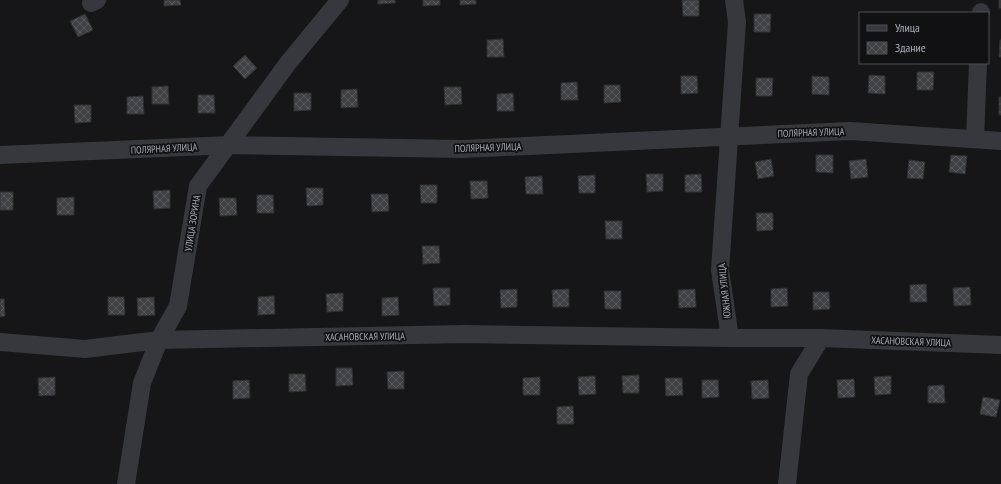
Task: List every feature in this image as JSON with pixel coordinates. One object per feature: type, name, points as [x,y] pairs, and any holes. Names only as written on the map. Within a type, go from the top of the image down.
[{"type":"street","name":"УЛИЦА ЗОРИНА","points":[[126,484],[142,383],[159,340],[178,306],[198,186],[230,145],[288,63],[340,0]]},
{"type":"street","name":"ЮЖНАЯ УЛИЦА","points":[[730,338],[720,270],[737,22],[734,0]]},
{"type":"street","points":[[975,139],[978,64]]},
{"type":"street","name":"ПОЛЯРНАЯ УЛИЦА","points":[[0,155],[230,145],[462,149],[850,131],[1001,141]]},
{"type":"street","name":"ХАСАНОВСКАЯ УЛИЦА","points":[[0,342],[85,349],[159,340],[464,334],[730,338]]},
{"type":"street","points":[[730,338],[821,338]]},
{"type":"street","points":[[787,484],[799,374],[821,338]]},
{"type":"street","name":"ХАСАНОВСКАЯ УЛИЦА","points":[[821,338],[1001,344]]},
{"type":"building","points":[[164,0],[180,0],[181,5],[164,6]]},
{"type":"building","points":[[378,0],[395,0],[395,3],[378,4]]},
{"type":"building","points":[[423,0],[440,0],[440,5],[423,6]]},
{"type":"building","points":[[460,0],[476,0],[476,4],[460,5]]},
{"type":"building","points":[[682,0],[699,0],[699,16],[683,16]]},
{"type":"building","points":[[999,0],[1001,0],[1001,8],[999,8]]},
{"type":"building","points":[[85,14],[93,30],[78,37],[70,21]]},
{"type":"building","points":[[754,14],[771,14],[770,32],[754,32]]},
{"type":"building","points":[[503,39],[504,57],[487,57],[487,40]]},
{"type":"building","points":[[1000,40],[1001,57],[999,57]]},
{"type":"building","points":[[245,55],[257,68],[245,79],[233,66]]},
{"type":"building","points":[[917,72],[934,72],[933,90],[917,90]]},
{"type":"building","points":[[869,75],[885,76],[885,94],[868,93]]},
{"type":"building","points":[[681,76],[697,76],[698,93],[681,94]]},
{"type":"building","points":[[812,76],[829,77],[829,95],[812,94]]},
{"type":"building","points":[[756,78],[773,78],[772,96],[756,96]]},
{"type":"building","points":[[577,82],[578,100],[561,100],[561,83]]},
{"type":"building","points":[[604,85],[620,85],[621,102],[604,103]]},
{"type":"building","points":[[168,86],[169,104],[152,104],[152,87]]},
{"type":"building","points":[[444,87],[461,87],[462,104],[445,105]]},
{"type":"building","points":[[357,89],[358,107],[341,108],[341,90]]},
{"type":"building","points":[[294,93],[311,93],[311,110],[294,111]]},
{"type":"building","points":[[513,93],[514,111],[497,111],[497,94]]},
{"type":"building","points":[[198,95],[214,95],[215,113],[198,113]]},
{"type":"building","points":[[143,96],[144,114],[127,114],[127,97]]},
{"type":"building","points":[[999,97],[1001,97],[1001,115],[999,115]]},
{"type":"building","points":[[74,105],[91,105],[91,122],[75,123]]},
{"type":"building","points":[[816,155],[833,155],[833,173],[816,172]]},
{"type":"building","points":[[951,155],[967,156],[965,174],[949,172]]},
{"type":"building","points":[[771,159],[774,176],[758,179],[755,162]]},
{"type":"building","points":[[866,159],[868,177],[851,179],[849,161]]},
{"type":"building","points":[[909,160],[925,162],[923,179],[907,178]]},
{"type":"building","points":[[646,174],[663,174],[663,191],[647,192]]},
{"type":"building","points":[[701,174],[702,192],[685,192],[685,175]]},
{"type":"building","points":[[595,175],[595,193],[579,193],[578,176]]},
{"type":"building","points":[[542,176],[543,194],[526,194],[525,177]]},
{"type":"building","points":[[470,181],[487,181],[488,198],[471,199]]},
{"type":"building","points":[[420,185],[437,185],[437,203],[421,203]]},
{"type":"building","points":[[306,188],[323,188],[323,205],[307,206]]},
{"type":"building","points":[[170,190],[170,208],[154,209],[153,191]]},
{"type":"building","points":[[0,192],[13,192],[13,210],[0,210]]},
{"type":"building","points":[[371,194],[388,194],[389,211],[372,212]]},
{"type":"building","points":[[257,195],[273,195],[274,213],[257,213]]},
{"type":"building","points":[[74,197],[74,215],[57,215],[57,198]]},
{"type":"building","points":[[219,198],[236,198],[237,215],[220,216]]},
{"type":"building","points":[[756,213],[773,213],[773,230],[757,231]]},
{"type":"building","points":[[605,221],[622,221],[622,239],[606,239]]},
{"type":"building","points":[[422,246],[439,246],[440,263],[423,264]]},
{"type":"building","points":[[926,284],[927,302],[910,302],[910,285]]},
{"type":"building","points":[[970,287],[971,305],[954,306],[953,288]]},
{"type":"building","points":[[433,288],[450,288],[450,305],[434,306]]},
{"type":"building","points":[[787,288],[788,306],[771,307],[771,289]]},
{"type":"building","points":[[517,289],[517,307],[501,308],[500,290]]},
{"type":"building","points":[[569,289],[569,307],[553,307],[552,290]]},
{"type":"building","points":[[695,289],[696,307],[679,308],[678,290]]},
{"type":"building","points":[[604,291],[621,291],[621,309],[605,309]]},
{"type":"building","points":[[813,292],[829,292],[830,309],[813,310]]},
{"type":"building","points":[[343,293],[343,311],[327,312],[326,294]]},
{"type":"building","points":[[274,296],[275,314],[258,315],[258,297]]},
{"type":"building","points":[[108,297],[124,297],[125,315],[108,315]]},
{"type":"building","points":[[154,297],[155,315],[138,316],[137,298]]},
{"type":"building","points":[[398,297],[399,315],[382,316],[382,298]]},
{"type":"building","points":[[0,299],[4,299],[5,316],[0,317]]},
{"type":"building","points":[[336,368],[352,368],[353,385],[336,386]]},
{"type":"building","points":[[404,371],[404,389],[388,389],[387,372]]},
{"type":"building","points":[[289,374],[305,374],[306,391],[289,392]]},
{"type":"building","points":[[639,375],[639,393],[623,393],[622,376]]},
{"type":"building","points":[[595,376],[596,394],[579,395],[578,377]]},
{"type":"building","points":[[891,376],[891,394],[875,395],[874,377]]},
{"type":"building","points":[[55,377],[55,395],[39,396],[38,378]]},
{"type":"building","points":[[540,377],[540,395],[523,395],[523,378]]},
{"type":"building","points":[[665,378],[682,378],[683,395],[666,396]]},
{"type":"building","points":[[854,379],[855,397],[838,398],[837,380]]},
{"type":"building","points":[[249,380],[250,398],[233,399],[233,381]]},
{"type":"building","points":[[702,380],[718,380],[719,397],[702,398]]},
{"type":"building","points":[[768,380],[769,398],[752,399],[751,381]]},
{"type":"building","points":[[944,385],[945,403],[928,403],[928,386]]},
{"type":"building","points":[[983,397],[1000,400],[996,417],[980,414]]},
{"type":"building","points":[[573,406],[574,424],[557,424],[557,407]]}]
